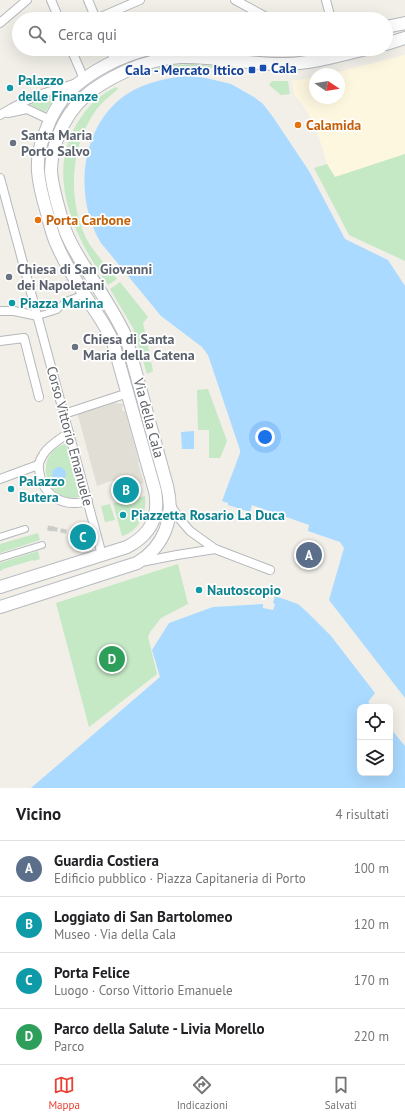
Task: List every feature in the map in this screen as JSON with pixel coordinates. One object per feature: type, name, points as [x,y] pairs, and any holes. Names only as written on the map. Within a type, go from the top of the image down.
[{"type":"main road","points":[[393,26],[405,23]]},
{"type":"main road","points":[[393,41],[405,38]]},
{"type":"main road","name":"Via della Cala","points":[[0,587],[127,547],[143,537],[148,531],[153,523],[157,510],[155,491],[128,393],[110,335],[57,245],[52,233],[39,187],[38,170],[42,141],[50,120],[59,104],[69,92],[82,81],[129,56]]},
{"type":"main road","name":"Via della Cala","points":[[0,607],[137,563],[146,558],[159,543],[167,526],[169,516],[170,504],[168,486],[126,337],[75,251],[65,228],[52,184],[51,170],[54,150],[67,118],[86,95],[96,87],[138,66],[158,60],[186,57],[284,64],[310,62],[336,56]]},
{"type":"street","points":[[13,12],[27,0]]},
{"type":"street","points":[[51,0],[56,12]]},
{"type":"street","points":[[88,0],[93,12]]},
{"type":"street","points":[[112,12],[140,0]]},
{"type":"street","points":[[235,0],[257,12]]},
{"type":"street","points":[[326,0],[330,12]]},
{"type":"street","points":[[0,23],[12,13]]},
{"type":"street","points":[[0,115],[35,96],[82,81],[73,56]]},
{"type":"street","points":[[113,56],[116,62]]},
{"type":"street","points":[[0,115],[27,109],[50,120]]},
{"type":"street","name":"Corso Vittorio Emanuele","points":[[0,178],[88,501],[99,556]]},
{"type":"street","points":[[0,311],[14,311],[38,316],[57,310],[66,301],[85,294]]},
{"type":"street","points":[[0,341],[24,338],[39,397]]},
{"type":"street","points":[[64,414],[128,393]]},
{"type":"street","points":[[69,433],[43,453],[38,465],[41,481],[47,492],[53,497],[68,503],[76,504],[88,501]]},
{"type":"street","points":[[0,479],[38,465]]},
{"type":"street","points":[[170,504],[178,517],[190,530],[215,550],[270,570]]},
{"type":"street","points":[[0,537],[25,528]]},
{"type":"street","points":[[0,558],[42,545]]},
{"type":"street","points":[[137,563],[177,554],[215,550]]},
{"type":"shaded area","points":[[405,55],[405,154],[335,177],[327,164],[321,143],[312,121],[294,94],[292,81],[309,78],[309,104],[345,104],[345,70]]},
{"type":"shaded area","points":[[110,402],[123,404],[122,411],[125,411],[144,483],[125,488],[123,480],[114,483],[113,480],[97,486],[77,412]]},
{"type":"green space","points":[[192,64],[241,69],[239,76],[210,67],[193,66],[148,71],[165,66]]},
{"type":"green space","points":[[272,81],[288,81],[290,94],[281,95],[269,85]]},
{"type":"green space","points":[[116,87],[118,89],[98,107],[87,124],[76,157],[74,174],[76,208],[87,240],[97,255],[117,279],[108,285],[86,250],[69,211],[63,168],[69,141],[79,120],[97,99]]},
{"type":"green space","points":[[54,93],[57,94],[45,112],[28,103]]},
{"type":"green space","points":[[405,154],[405,261],[349,235],[314,168],[327,164],[335,177]]},
{"type":"green space","points":[[120,282],[148,317],[143,323],[153,371],[147,374],[133,328],[110,289]]},
{"type":"green space","points":[[208,389],[227,441],[220,458],[209,458],[209,430],[198,430],[197,390]]},
{"type":"green space","points":[[66,444],[80,497],[68,497],[58,493],[51,486],[47,476],[46,466],[49,457],[55,449]]},
{"type":"green space","name":"Piazzetta Rosario La Duca","points":[[145,496],[145,509],[141,521],[128,534],[122,536],[113,503]]},
{"type":"green space","points":[[110,504],[115,520],[105,522],[101,506]]},
{"type":"green space","points":[[38,533],[40,540],[0,553],[0,544]]},
{"type":"green space","points":[[38,551],[40,559],[0,571],[0,563]]},
{"type":"green space","points":[[178,564],[188,604],[161,618],[150,632],[148,637],[157,674],[89,727],[56,603]]},
{"type":"water","points":[[191,76],[231,84],[263,104],[309,171],[345,239],[388,260],[405,286],[405,698],[329,600],[344,548],[340,542],[308,531],[309,525],[252,505],[250,512],[228,505],[228,503],[222,501],[240,450],[208,355],[202,347],[161,316],[101,243],[92,225],[87,205],[85,184],[86,163],[91,143],[99,124],[111,107],[134,90],[158,81]]},
{"type":"water","points":[[194,431],[194,449],[182,449],[181,432]]},
{"type":"water","points":[[59,467],[64,469],[66,474],[64,479],[59,481],[54,479],[52,474],[54,469]]},
{"type":"water","points":[[275,596],[298,604],[331,636],[375,693],[368,702],[370,704],[357,704],[357,776],[393,776],[393,732],[405,746],[405,788],[31,788],[160,677],[152,650],[169,623],[213,607],[263,604],[263,608],[273,610],[275,604],[273,603]]},
{"type":"tunnel","points":[[50,531],[51,526]]},
{"type":"tunnel","points":[[54,531],[55,527]]},
{"type":"tunnel","points":[[63,533],[64,529]]},
{"type":"place","name":"Cala","points":[[263,68]]},
{"type":"place","name":"Cala - Mercato Ittico","points":[[252,70]]},
{"type":"place","name":"Palazzo delle Finanze","points":[[10,88]]},
{"type":"place","name":"Calamida","points":[[298,125]]},
{"type":"place","name":"Santa Maria Porto Salvo","points":[[13,143]]},
{"type":"place","name":"Porta Carbone","points":[[38,220]]},
{"type":"place","name":"Chiesa di San Giovanni dei Napoletani","points":[[9,277]]},
{"type":"place","name":"Piazza Marina","points":[[12,303]]},
{"type":"place","name":"Chiesa di Santa Maria della Catena","points":[[75,347]]},
{"type":"place","name":"Palazzo Butera","points":[[11,489]]},
{"type":"place","name":"Loggiato di San Bartolomeo","points":[[126,490]]},
{"type":"place","name":"Piazzetta Rosario La Duca","points":[[123,515]]},
{"type":"place","name":"Porta Felice","points":[[83,537]]},
{"type":"place","name":"Guardia Costiera","points":[[309,555]]},
{"type":"place","name":"Nautoscopio","points":[[199,590]]},
{"type":"place","name":"Parco della Salute - Livia Morello","points":[[112,659]]}]
